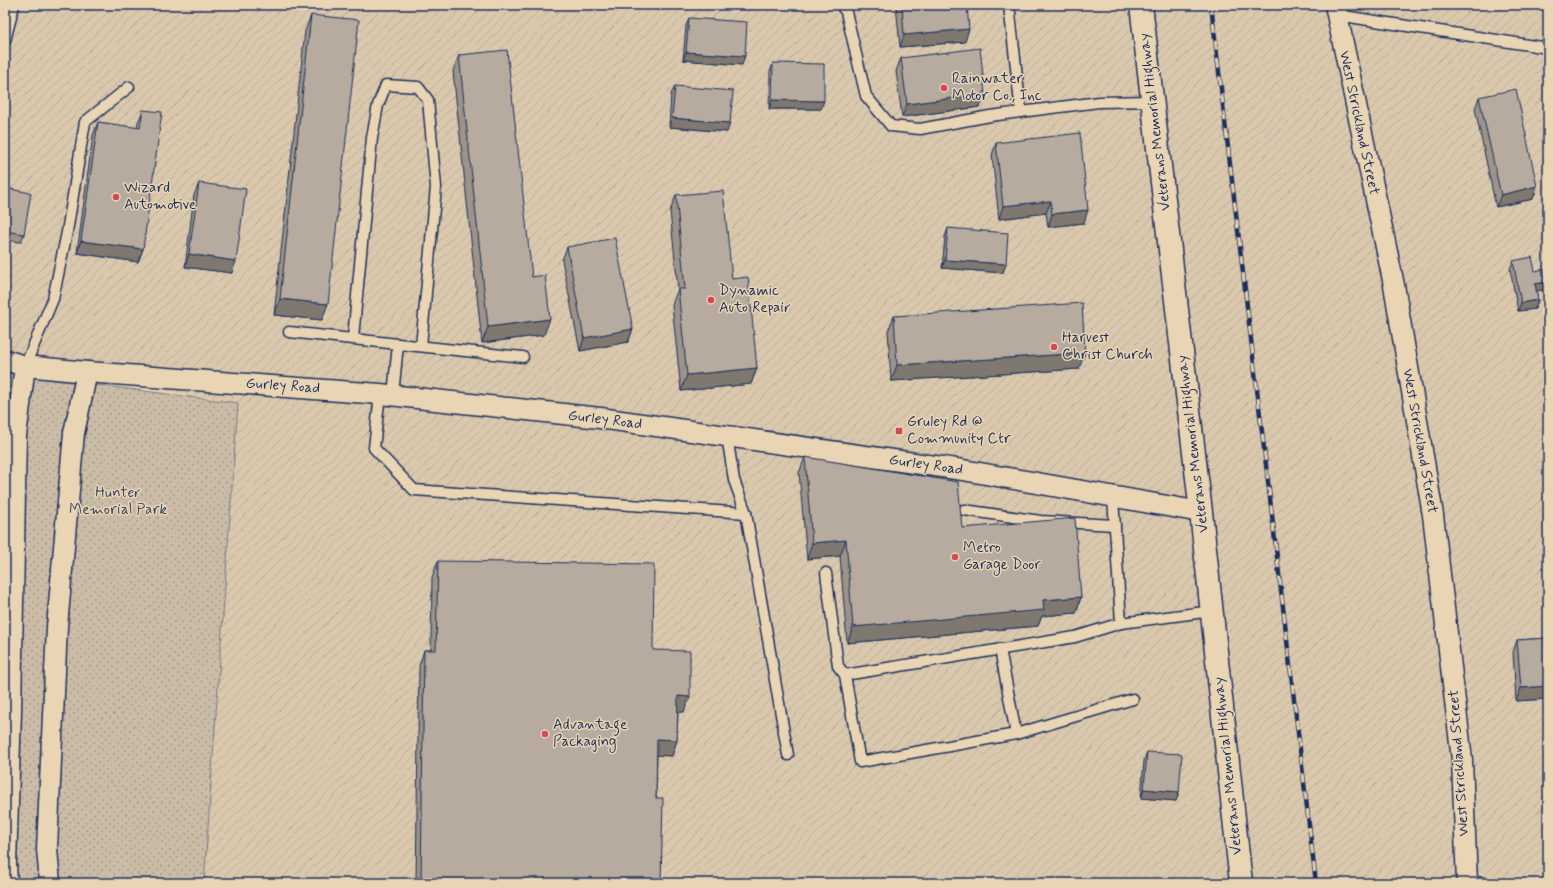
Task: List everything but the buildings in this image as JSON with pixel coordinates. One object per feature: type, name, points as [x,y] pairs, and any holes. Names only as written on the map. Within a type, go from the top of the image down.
[{"type":"main road","name":"Veterans Memorial Highway","points":[[1141,5],[1201,512],[1240,883]]},
{"type":"street","name":"West Strickland Street","points":[[1336,10],[1394,285],[1433,515],[1462,760],[1472,882]]},
{"type":"street","name":"Gurley Road","points":[[5,360],[25,366],[386,394],[600,418],[963,470],[1201,512]]},
{"type":"street","points":[[7,883],[6,864],[11,712],[16,436],[25,366]]},
{"type":"street","points":[[50,883],[47,849],[56,627],[74,433],[87,372]]},
{"type":"lane","points":[[5,41],[14,5]]},
{"type":"lane","points":[[841,5],[846,12],[866,96],[891,126],[920,129],[990,116],[1099,102],[1152,101]]},
{"type":"lane","points":[[1009,5],[1021,112]]},
{"type":"lane","points":[[1336,10],[1548,48]]},
{"type":"lane","points":[[353,338],[372,138],[378,105],[386,86],[418,87],[428,100],[436,187],[420,346]]},
{"type":"lane","points":[[25,366],[53,299],[67,232],[85,122],[129,87]]},
{"type":"lane","points":[[288,332],[523,357]]},
{"type":"lane","points":[[398,344],[374,448],[414,490],[746,513]]},
{"type":"lane","points":[[727,436],[734,480],[746,513],[788,755]]},
{"type":"lane","points":[[1113,497],[1121,623]]},
{"type":"lane","points":[[964,510],[1041,521],[1115,525]]},
{"type":"lane","points":[[826,573],[838,666],[845,674],[860,762],[1016,734],[1133,699]]},
{"type":"lane","points":[[845,674],[1075,637],[1121,623],[1212,611]]},
{"type":"lane","points":[[1000,649],[1016,734]]},
{"type":"shaded area","points":[[5,5],[1548,5],[1548,883],[204,883],[238,403],[25,366],[5,360]]},
{"type":"green space","name":"Hunter Memorial Park","points":[[5,367],[50,379],[238,403],[204,883],[5,883]]},
{"type":"railway","points":[[1211,5],[1316,883]]},
{"type":"place","name":"Rainwater Motor Co., Inc","points":[[944,88]]},
{"type":"place","name":"Wizard Automotive","points":[[116,197]]},
{"type":"place","name":"Dynamic Auto Repair","points":[[711,300]]},
{"type":"place","name":"Harvest Christ Church","points":[[1054,347]]},
{"type":"place","name":"Gruley Rd @ Community Ctr","points":[[899,431]]},
{"type":"place","name":"Metro Garage Door","points":[[955,557]]},
{"type":"place","name":"Advantage Packaging","points":[[545,734]]}]
